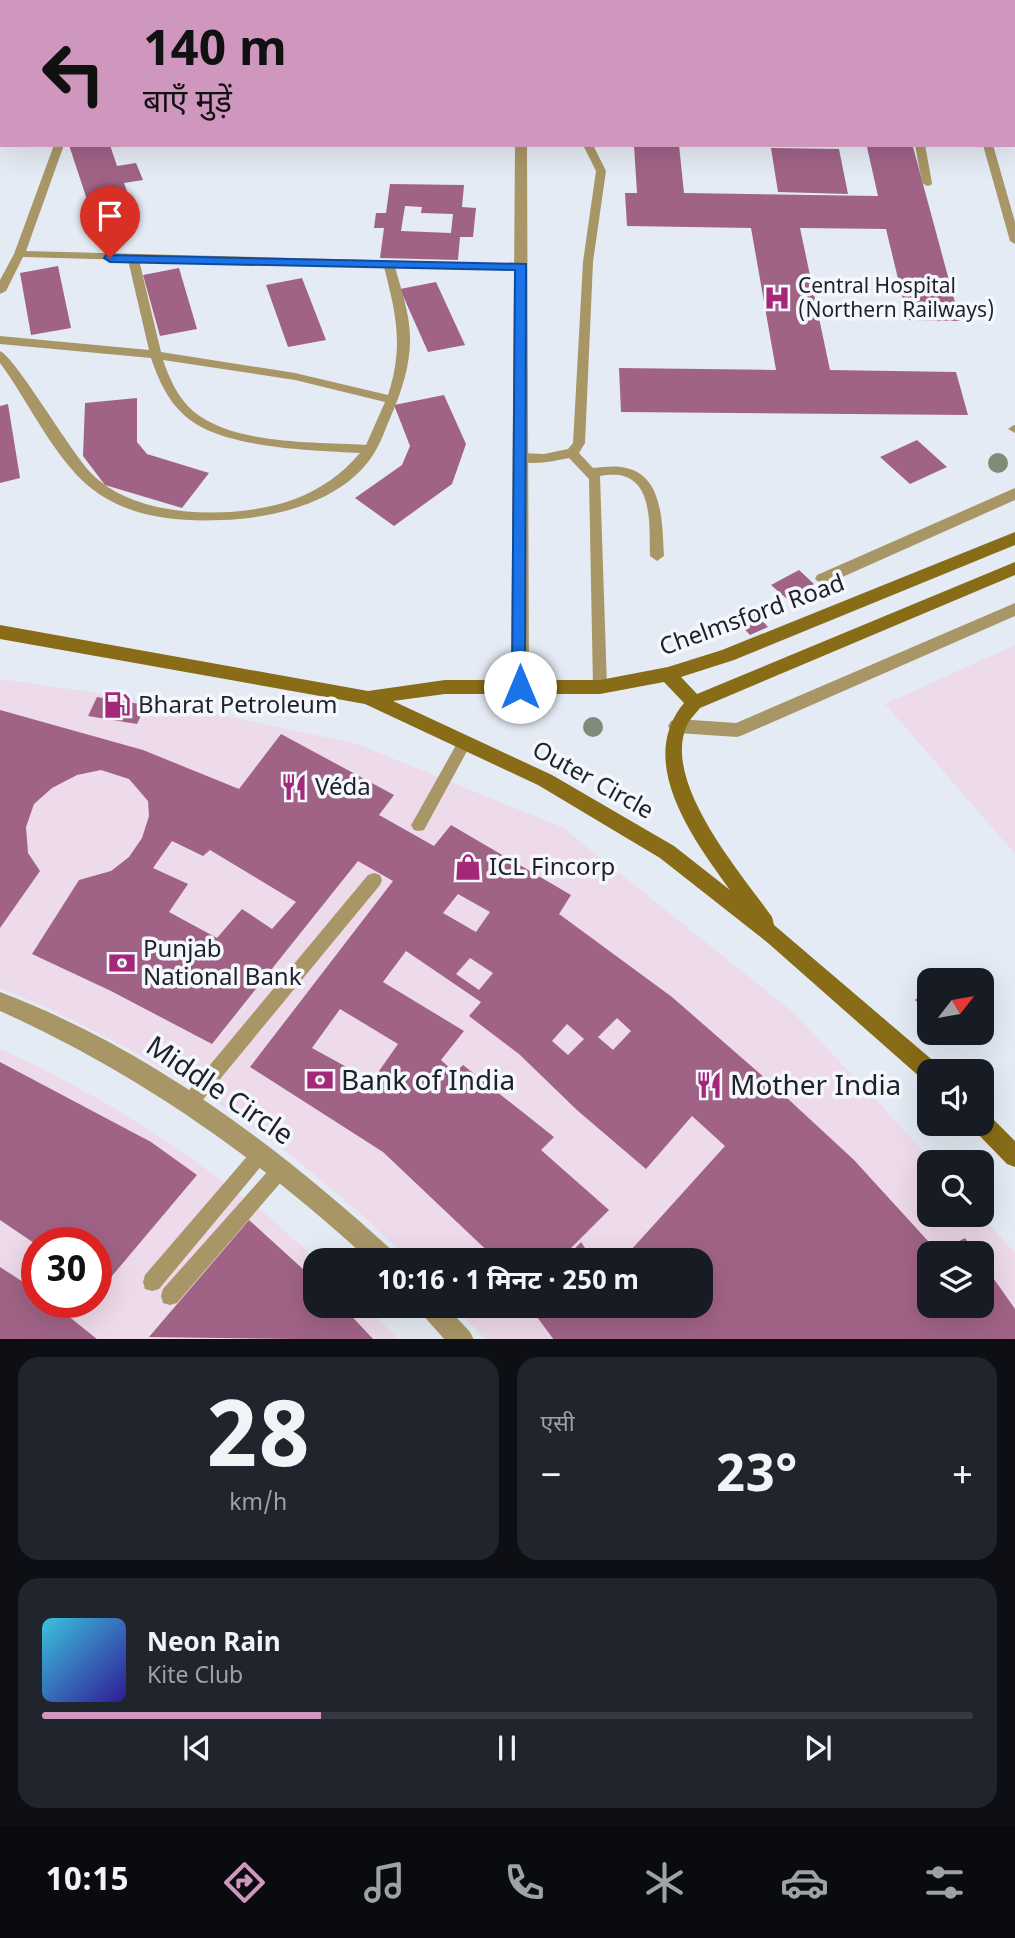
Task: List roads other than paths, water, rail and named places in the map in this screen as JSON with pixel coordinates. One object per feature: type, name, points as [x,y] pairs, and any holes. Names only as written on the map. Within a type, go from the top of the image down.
[{"type":"main road","name":"Chelmsford Road","points":[[368,698],[445,687],[600,687],[668,674],[728,655],[1015,538]]},
{"type":"main road","points":[[775,937],[706,836],[678,786],[673,755],[677,726],[694,703],[1015,568]]},
{"type":"main road","name":"Outer Circle","points":[[0,632],[368,698],[465,742],[545,780],[667,852],[775,937],[917,1061]]},
{"type":"main road","points":[[668,674],[694,703]]},
{"type":"main road","points":[[994,1136],[1015,1156]]},
{"type":"street","points":[[520,687],[521,147]]},
{"type":"street","points":[[822,579],[1015,494]]},
{"type":"street","points":[[677,726],[737,730],[1015,609]]},
{"type":"street","name":"Middle Circle","points":[[0,1001],[118,1057],[191,1101],[282,1168],[332,1209],[373,1248]]},
{"type":"street","points":[[442,1318],[462,1339]]},
{"type":"lane","points":[[0,291],[19,254],[58,147]]},
{"type":"lane","points":[[520,457],[544,458],[572,453],[579,443],[588,262],[601,171],[589,147]]},
{"type":"lane","points":[[920,147],[927,183]]},
{"type":"lane","points":[[989,147],[1015,241]]},
{"type":"lane","points":[[19,254],[521,267]]},
{"type":"lane","points":[[133,259],[155,352],[175,400],[207,427],[253,440],[370,450]]},
{"type":"lane","points":[[0,355],[73,459],[101,489],[136,507],[176,516],[247,516],[283,509],[313,496],[352,471],[370,450],[393,400],[402,366],[404,330],[389,264]]},
{"type":"lane","points":[[0,340],[155,352],[280,371],[393,400]]},
{"type":"lane","points":[[572,453],[595,478],[600,687]]},
{"type":"lane","points":[[590,472],[626,472],[640,479],[649,491],[657,556]]},
{"type":"lane","points":[[419,825],[465,742]]},
{"type":"lane","points":[[191,1101],[374,880]]},
{"type":"lane","points":[[152,1282],[262,1152]]},
{"type":"lane","points":[[170,1296],[282,1168]]},
{"type":"place","name":"Central Hospital (Northern Railways)","points":[[777,298]]},
{"type":"place","name":"Bharat Petroleum","points":[[117,705]]},
{"type":"place","name":"Véda","points":[[294,787]]},
{"type":"place","name":"ICL Fincorp","points":[[468,867]]},
{"type":"place","name":"Punjab National Bank","points":[[122,963]]},
{"type":"place","name":"Bank of India","points":[[320,1080]]},
{"type":"place","name":"Mother India","points":[[709,1085]]}]
